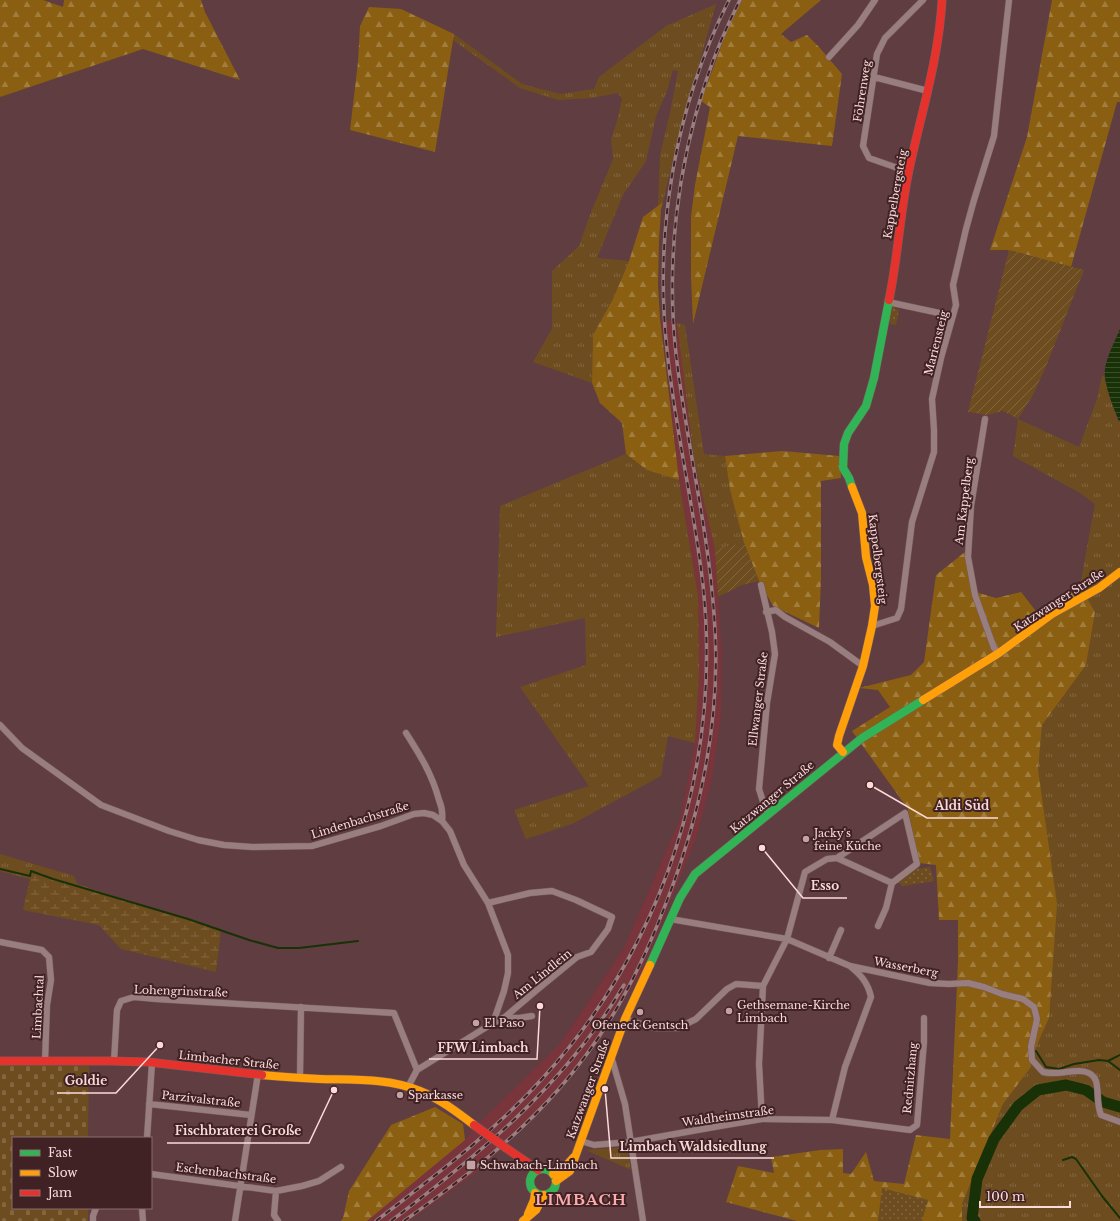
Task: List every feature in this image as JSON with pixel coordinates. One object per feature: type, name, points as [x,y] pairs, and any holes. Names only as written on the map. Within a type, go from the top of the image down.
[{"type":"main road","name":"Kappelbergsteig","points":[[843,752],[837,746],[839,736],[863,666],[872,626],[874,606],[873,585],[866,557],[862,514],[849,478],[843,468],[842,454],[848,433],[866,406],[874,378],[910,172],[928,91],[941,20],[942,0]]},
{"type":"main road","name":"Katzwanger Straße","points":[[555,1178],[570,1171],[574,1164],[575,1155],[625,1019],[680,898],[695,874],[862,738],[999,653],[1052,614],[1099,588],[1120,572]]},
{"type":"main road","name":"Limbacher Straße","points":[[0,1061],[114,1061],[152,1063],[300,1078],[358,1079],[408,1087],[438,1101],[474,1125],[518,1158],[538,1170]]},
{"type":"main road","name":"Limbacher Straße","points":[[518,1158],[531,1178]]},
{"type":"main road","points":[[524,1220],[536,1210],[544,1196],[553,1191],[556,1186],[555,1178],[549,1170],[543,1169],[534,1173],[530,1183],[531,1188],[535,1193],[544,1196]]},
{"type":"main road","points":[[524,1220],[531,1208],[535,1193]]},
{"type":"street","points":[[829,57],[858,25],[875,0]]},
{"type":"street","name":"Föhrenweg","points":[[910,172],[869,158],[863,146],[877,54],[885,38],[922,0]]},
{"type":"street","name":"Mariensteig","points":[[872,626],[897,618],[901,609],[912,522],[934,452],[932,399],[941,358],[956,304],[953,285],[964,236],[994,136],[1009,0]]},
{"type":"street","points":[[874,77],[928,91]]},
{"type":"street","points":[[888,302],[953,316]]},
{"type":"street","name":"Am Kappelberg","points":[[985,418],[971,506],[968,556],[975,595],[994,648],[999,653]]},
{"type":"street","name":"Ellwanger Straße","points":[[761,586],[772,632],[775,654],[767,703],[759,789],[765,808],[769,813]]},
{"type":"street","points":[[766,612],[776,610],[785,617],[830,642],[863,666]]},
{"type":"street","name":"Lindenbachstraße","points":[[0,725],[22,748],[101,805],[169,831],[198,840],[224,845],[252,847],[312,846],[381,826],[414,814],[424,813],[433,815],[442,821]]},
{"type":"street","points":[[406,733],[426,764],[436,788],[443,814],[442,821],[450,831],[464,865],[488,903],[508,955],[508,973],[504,991],[493,1023]]},
{"type":"street","points":[[762,1119],[759,1064],[763,986],[787,940],[805,872],[828,859],[836,858],[905,813],[917,864],[892,883],[886,908],[878,926]]},
{"type":"street","points":[[836,858],[892,883]]},
{"type":"street","name":"Am Lindlein","points":[[488,903],[530,893],[552,891],[576,900],[612,917],[608,929],[591,952],[577,958],[505,1017]]},
{"type":"street","name":"Wasserberg","points":[[670,919],[787,940],[850,966],[930,983],[968,983],[1023,999],[1034,1007],[1037,1019],[1031,1047],[1032,1060],[1043,1072],[1055,1073],[1085,1071],[1092,1075],[1096,1081],[1098,1109],[1101,1115],[1120,1122]]},
{"type":"street","points":[[829,958],[840,930]]},
{"type":"street","name":"Limbachtal","points":[[0,942],[42,950],[48,957],[51,980],[47,1005],[45,1062]]},
{"type":"street","points":[[832,1120],[845,1067],[871,996],[869,988],[861,975],[850,966]]},
{"type":"street","points":[[625,1019],[655,1028],[678,1028],[696,1019],[727,989],[736,984],[763,986]]},
{"type":"street","name":"Lohengrinstraße","points":[[114,1061],[117,1010],[121,1000],[134,997],[394,1013],[418,1070]]},
{"type":"street","points":[[300,1078],[301,1007]]},
{"type":"street","points":[[408,1087],[418,1070],[493,1023],[505,1017],[519,1018],[532,1016]]},
{"type":"street","name":"Rednitzhang","points":[[832,1120],[910,1130],[917,1126],[924,1042],[924,1018]]},
{"type":"street","points":[[611,1056],[625,1104],[643,1221]]},
{"type":"street","points":[[147,1137],[152,1063]]},
{"type":"street","points":[[235,1221],[258,1074]]},
{"type":"street","name":"Parzivalstraße","points":[[149,1104],[251,1115]]},
{"type":"street","name":"Waldheimstraße","points":[[581,1140],[594,1145],[630,1142],[762,1119],[832,1120]]},
{"type":"street","name":"Eschenbachstraße","points":[[152,1174],[276,1190],[302,1186],[319,1181],[341,1167]]},
{"type":"street","points":[[276,1190],[274,1215],[278,1221]]},
{"type":"street","points":[[93,1221],[96,1209]]},
{"type":"street","points":[[142,1209],[143,1221]]},
{"type":"shaded area","points":[[661,319],[677,323],[694,459],[715,549],[722,654],[721,715],[712,779],[696,839],[641,972],[605,1031],[571,1078],[536,1116],[473,1175],[409,1221],[367,1221],[465,1140],[478,1124],[560,1044],[625,946],[680,819],[695,743],[699,672],[698,596],[679,480]]},
{"type":"shaded area","points":[[1120,329],[1119,421],[1106,385],[1105,370],[1109,355]]},
{"type":"green space","points":[[0,0],[43,0],[63,7],[64,0],[201,0],[205,12],[240,80],[143,49],[0,97]]},
{"type":"green space","points":[[742,0],[821,0],[781,34],[791,42],[807,35],[842,74],[832,146],[738,136],[693,324],[691,216],[695,185],[710,107],[701,101],[726,33]]},
{"type":"green space","points":[[1052,0],[1120,0],[1120,102],[1117,102],[1071,267],[1009,250],[990,250],[1027,137]]},
{"type":"green space","points":[[716,4],[679,134],[663,202],[658,206],[660,155],[678,71],[673,70],[667,91],[656,116],[646,161],[623,195],[597,258],[629,261],[613,299],[593,335],[592,383],[533,362],[552,329],[552,271],[579,246],[613,159],[611,139],[622,99],[618,93],[591,98],[558,100],[520,88],[453,40],[454,34],[522,84],[560,94],[594,89],[599,77],[666,26]]},
{"type":"green space","points":[[369,7],[401,9],[454,34],[435,152],[350,130],[358,62],[360,26]]},
{"type":"green space","points":[[663,202],[661,209],[659,241],[658,286],[660,318],[679,480],[647,470],[626,454],[622,423],[600,403],[592,383],[593,335],[613,299],[629,261],[643,217]]},
{"type":"green space","points":[[1009,250],[1084,270],[1047,364],[1033,395],[1018,419],[1003,411],[987,415],[968,412]]},
{"type":"green space","points":[[896,305],[895,309],[899,310],[896,325],[890,324],[891,321],[887,320],[889,306]]},
{"type":"green space","points":[[677,323],[685,325],[704,454],[725,456],[730,490],[744,543],[715,549],[694,459]]},
{"type":"green space","points":[[1102,376],[1104,376],[1118,421],[1120,420],[1120,1221],[962,1221],[962,1204],[1003,1104],[1031,1067],[1036,1047],[1049,1018],[1038,770],[1042,725],[1086,665],[1095,612],[1080,586],[1095,504],[1080,493],[1013,456],[1018,419],[1079,447],[1097,399]]},
{"type":"green space","points":[[782,451],[840,456],[841,478],[821,481],[821,579],[819,628],[773,606],[759,581],[744,543],[730,490],[725,456]]},
{"type":"green space","points":[[626,454],[647,470],[679,480],[698,596],[699,672],[695,743],[668,736],[661,776],[572,824],[526,839],[514,810],[589,786],[520,687],[586,665],[585,618],[496,637],[500,506]]},
{"type":"green space","points":[[744,543],[759,581],[742,585],[718,597],[715,549]]},
{"type":"green space","points":[[965,552],[972,591],[996,598],[1021,592],[1039,615],[1080,586],[1095,612],[1086,665],[1042,725],[1038,770],[1057,904],[1049,1018],[1036,1047],[1031,1067],[1003,1104],[962,1204],[962,1221],[797,1221],[726,1202],[738,1166],[774,1173],[771,1157],[820,1150],[843,1149],[843,1173],[851,1174],[866,1152],[874,1181],[904,1184],[916,1135],[950,1139],[958,961],[958,920],[939,920],[936,865],[919,863],[908,809],[852,731],[890,707],[878,690],[859,688],[911,675],[924,662],[936,575]]},
{"type":"green space","points":[[0,854],[74,876],[77,884],[33,873],[30,879],[0,871]]},
{"type":"green space","points":[[930,867],[934,881],[903,886],[897,882],[914,869]]},
{"type":"green space","points":[[33,873],[77,884],[221,930],[216,972],[121,949],[99,925],[23,910],[30,879]]},
{"type":"green space","points":[[0,1065],[89,1066],[88,1137],[12,1137],[12,1209],[88,1209],[88,1221],[0,1221]]},
{"type":"green space","points":[[435,1107],[463,1124],[465,1140],[367,1221],[341,1221],[349,1191],[391,1125]]},
{"type":"green space","points":[[627,1147],[631,1170],[586,1150]]},
{"type":"green space","points":[[882,1188],[928,1200],[922,1221],[878,1221]]},
{"type":"waterway","points":[[0,869],[30,876],[31,871],[278,948],[299,948],[358,941]]},
{"type":"waterway","points":[[1036,1051],[1046,1067],[1059,1069],[1074,1064],[1099,1060],[1108,1061],[1120,1055]]},
{"type":"waterway","points":[[1108,1061],[1120,1070]]},
{"type":"waterway","points":[[975,1221],[972,1218],[977,1179],[994,1139],[1018,1106],[1038,1090],[1066,1085],[1086,1090],[1103,1102],[1120,1107]]},
{"type":"waterway","points":[[1063,1160],[1072,1157],[1076,1159],[1102,1196],[1120,1218]]},
{"type":"railway","points":[[376,1221],[462,1154],[503,1119],[541,1080],[584,1028],[621,972],[651,912],[675,850],[693,786],[703,720],[707,653],[703,585],[699,555],[670,380],[664,305],[664,260],[667,215],[673,170],[682,126],[710,41],[729,0]]},
{"type":"railway","points":[[404,1221],[465,1176],[504,1144],[558,1090],[593,1046],[622,999],[647,950],[668,898],[691,829],[707,759],[712,723],[716,651],[714,614],[707,549],[685,419],[676,354],[672,285],[673,250],[681,181],[696,114],[713,60],[740,0]]},
{"type":"railway","points":[[391,1221],[458,1169],[520,1115],[576,1054],[601,1021],[624,985]]},
{"type":"traffic: fast","points":[[852,487],[843,468],[844,444],[848,433],[866,406],[874,378],[889,300]]},
{"type":"traffic: fast","points":[[650,965],[680,898],[695,874],[862,738],[923,700]]},
{"type":"traffic: fast","points":[[543,1169],[552,1173],[556,1182],[552,1191],[543,1195],[534,1191],[530,1182],[534,1173],[543,1169]]},
{"type":"traffic: slow","points":[[843,752],[837,745],[863,666],[875,606],[873,585],[866,557],[862,513],[852,487]]},
{"type":"traffic: slow","points":[[923,700],[999,653],[1052,614],[1099,588],[1120,572]]},
{"type":"traffic: slow","points":[[556,1181],[570,1171],[625,1019],[650,965]]},
{"type":"traffic: slow","points":[[262,1075],[313,1079],[371,1080],[396,1084],[420,1091],[434,1098],[474,1125]]},
{"type":"traffic: slow","points":[[553,1174],[564,1168],[574,1157]]},
{"type":"traffic: slow","points":[[528,1214],[534,1200],[535,1193]]},
{"type":"traffic: slow","points":[[523,1221],[536,1210],[544,1195]]},
{"type":"traffic: jam","points":[[889,300],[895,268],[906,186],[929,86],[937,43],[942,0]]},
{"type":"traffic: jam","points":[[0,1061],[148,1062],[262,1075]]},
{"type":"traffic: jam","points":[[474,1125],[506,1148]]},
{"type":"traffic: jam","points":[[506,1148],[538,1170]]},
{"type":"place","name":"Aldi Süd","points":[[870,785]]},
{"type":"place","name":"Jacky's feine Küche","points":[[806,839]]},
{"type":"place","name":"Esso","points":[[762,848]]},
{"type":"place","name":"FFW Limbach","points":[[540,1006]]},
{"type":"place","name":"Gethsemane-Kirche Limbach","points":[[729,1011]]},
{"type":"place","name":"Ofeneck Gentsch","points":[[640,1012]]},
{"type":"place","name":"El Paso","points":[[476,1023]]},
{"type":"place","name":"Goldie","points":[[160,1045]]},
{"type":"place","name":"Limbach Waldsiedlung","points":[[605,1089]]},
{"type":"place","name":"Fischbraterei Große","points":[[334,1090]]},
{"type":"place","name":"Sparkasse","points":[[400,1095]]},
{"type":"place","name":"Schwabach-Limbach","points":[[471,1165]]},
{"type":"district","name":"LIMBACH","points":[[581,1200]]}]
